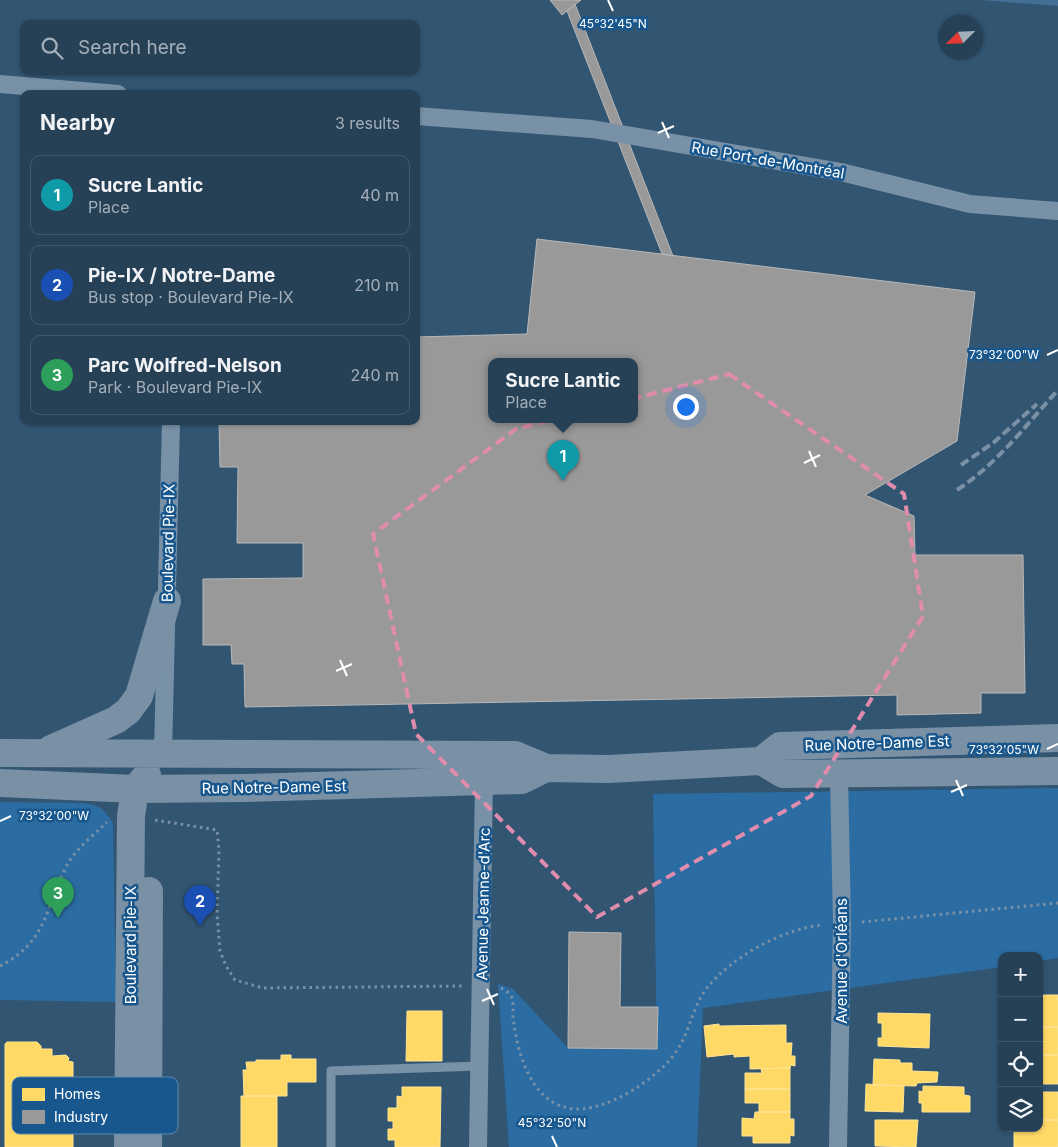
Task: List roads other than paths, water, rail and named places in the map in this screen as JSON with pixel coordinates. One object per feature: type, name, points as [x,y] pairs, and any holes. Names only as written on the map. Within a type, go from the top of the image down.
[{"type":"main road","points":[[43,753],[116,720],[128,711],[139,696],[167,601]]},
{"type":"main road","name":"Rue Notre-Dame Est","points":[[761,761],[780,746],[1058,738]]},
{"type":"main road","name":"Rue Notre-Dame Est","points":[[0,753],[515,755],[546,768],[608,768],[761,761],[783,774],[1058,771]]},
{"type":"main road","points":[[143,789],[163,754]]},
{"type":"main road","name":"Rue Notre-Dame Est","points":[[0,783],[143,789],[255,788],[522,780],[546,768]]},
{"type":"main road","name":"Boulevard Pie-IX","points":[[143,789],[148,819],[150,944],[149,1077]]},
{"type":"main road","name":"Boulevard Pie-IX","points":[[129,1077],[131,816],[143,789]]},
{"type":"main road","name":"Boulevard Pie-IX","points":[[128,1134],[128,1147]]},
{"type":"main road","name":"Boulevard Pie-IX","points":[[148,1134],[148,1147]]},
{"type":"street","points":[[0,84],[71,90]]},
{"type":"street","name":"Rue Port-de-Montréal","points":[[420,116],[592,129],[841,172],[970,204],[1058,212]]},
{"type":"street","name":"Boulevard Pie-IX","points":[[163,754],[172,425]]},
{"type":"street","name":"Avenue d'Orléans","points":[[838,1147],[842,924],[839,774]]},
{"type":"street","name":"Avenue Jeanne-d'Arc","points":[[478,1147],[484,780]]},
{"type":"lane","points":[[331,1147],[332,1071],[479,1066]]},
{"type":"railway","points":[[957,490],[999,456],[1058,390]]},
{"type":"railway","points":[[961,465],[993,443],[1037,404]]},
{"type":"place","name":"Sucre Lantic","points":[[563,481]]},
{"type":"place","name":"Parc Wolfred-Nelson","points":[[58,918]]},
{"type":"place","name":"Pie-IX / Notre-Dame","points":[[200,926]]}]
